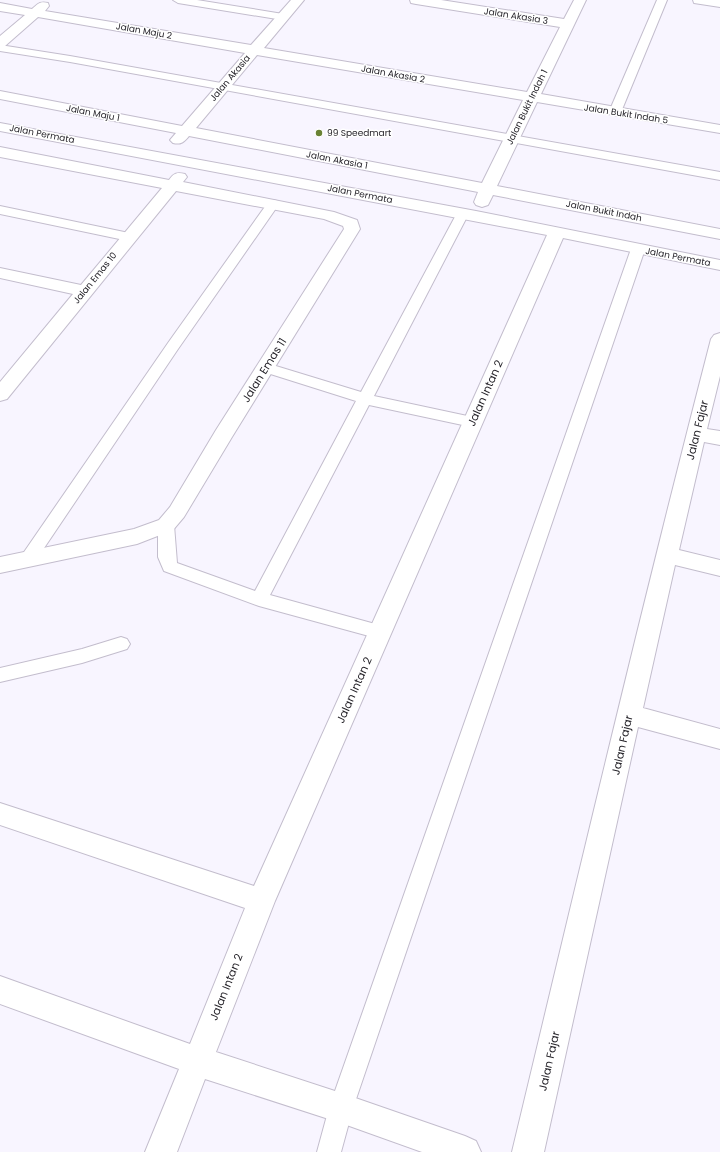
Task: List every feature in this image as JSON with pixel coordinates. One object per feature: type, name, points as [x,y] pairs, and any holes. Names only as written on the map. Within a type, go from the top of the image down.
[{"type":"street","points":[[0,43],[50,0]]},
{"type":"street","name":"Jalan Akasia","points":[[162,157],[298,0]]},
{"type":"street","name":"Jalan Akasia 3","points":[[416,0],[568,24]]},
{"type":"street","name":"Jalan Bukit Indah 1","points":[[470,215],[488,189],[580,0]]},
{"type":"street","points":[[699,0],[720,3]]},
{"type":"street","name":"Jalan Maju 2","points":[[0,7],[254,50]]},
{"type":"street","name":"Jalan Akasia 2","points":[[254,50],[532,98]]},
{"type":"street","name":"Jalan Maju 1","points":[[0,95],[186,130]]},
{"type":"street","name":"Jalan Bukit Indah 5","points":[[532,98],[615,112],[719,125]]},
{"type":"street","name":"Jalan Permata","points":[[0,126],[470,215],[720,265]]},
{"type":"street","name":"Jalan Akasia 1","points":[[186,130],[488,189]]},
{"type":"street","name":"Jalan Emas 11","points":[[0,152],[328,215],[351,223],[352,229],[223,435],[177,512],[166,525]]},
{"type":"street","name":"Jalan Emas 10","points":[[0,395],[84,291],[171,186],[192,163]]},
{"type":"street","name":"Jalan Bukit Indah","points":[[488,189],[720,234]]},
{"type":"street","name":"Jalan Intan 2","points":[[161,1152],[261,901],[557,232]]},
{"type":"street","points":[[0,273],[84,291]]},
{"type":"street","name":"Jalan Fajar","points":[[528,1152],[629,714],[720,339]]},
{"type":"street","points":[[696,434],[720,438]]},
{"type":"street","points":[[0,565],[137,536],[166,525]]},
{"type":"street","points":[[668,555],[720,568]]},
{"type":"street","points":[[629,714],[720,739]]},
{"type":"street","points":[[2,818],[261,901]]},
{"type":"street","points":[[0,990],[197,1061],[341,1108],[465,1152]]},
{"type":"lane","points":[[178,0],[284,17]]},
{"type":"lane","points":[[615,112],[662,0]]},
{"type":"lane","points":[[0,48],[70,59],[222,88],[512,138],[720,176]]},
{"type":"lane","points":[[28,559],[173,346],[273,204]]},
{"type":"lane","points":[[0,210],[129,237]]},
{"type":"lane","points":[[259,599],[366,399],[470,215]]},
{"type":"lane","points":[[329,1152],[341,1108],[638,249]]},
{"type":"lane","points":[[266,368],[366,399],[472,422]]},
{"type":"lane","points":[[166,525],[166,559],[170,567],[259,599],[380,632]]},
{"type":"lane","points":[[0,675],[82,656],[121,644]]},
{"type":"place","name":"99 Speedmart","points":[[319,133]]}]
